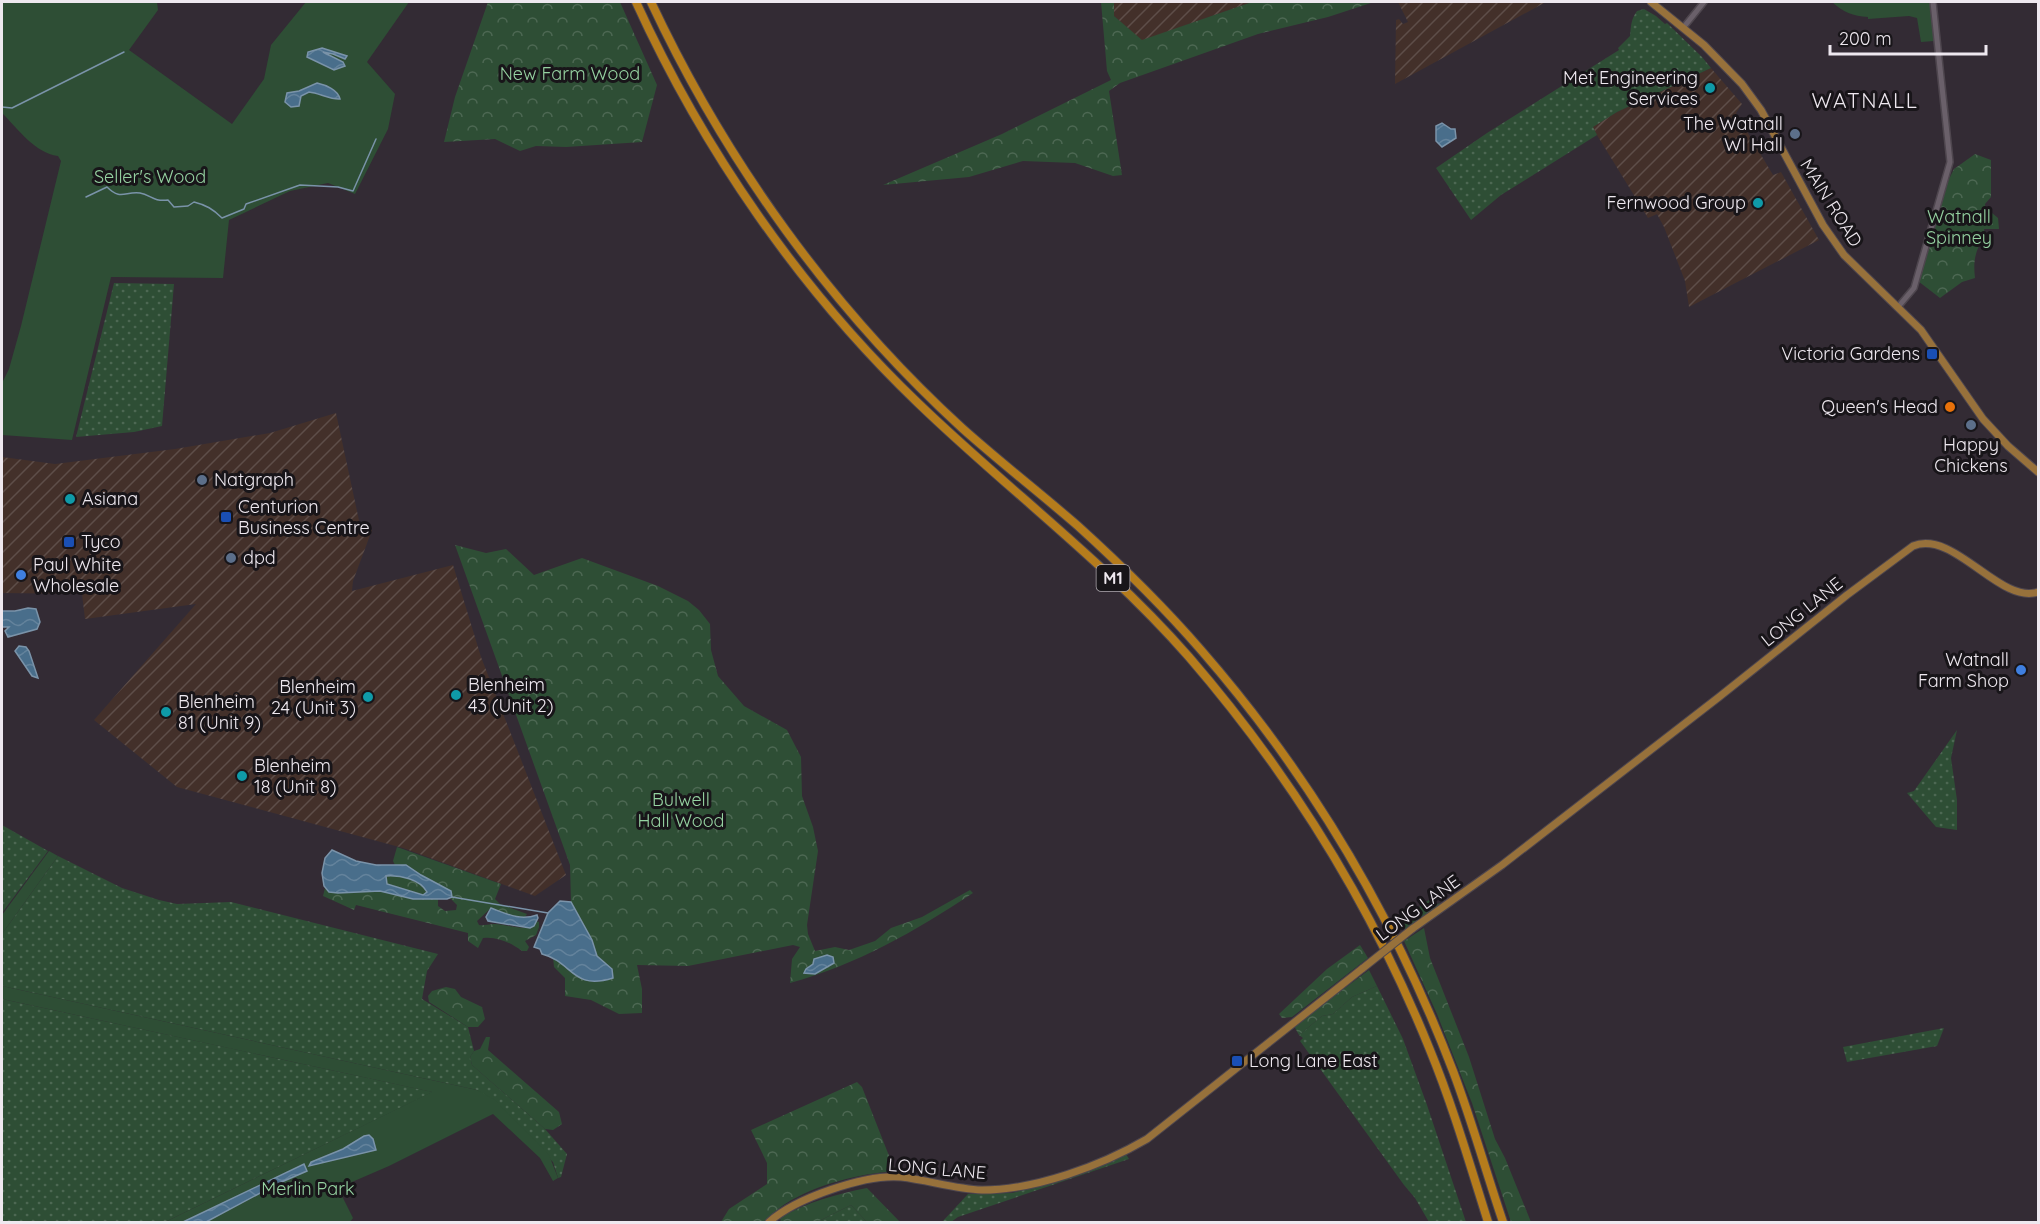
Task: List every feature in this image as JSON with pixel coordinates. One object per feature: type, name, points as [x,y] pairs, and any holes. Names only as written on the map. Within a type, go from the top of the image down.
[{"type":"highway","name":"M1","points":[[636,2],[689,105],[740,188],[826,303],[872,357],[914,400],[956,440],[1069,537],[1166,632],[1227,703],[1282,776],[1353,889],[1410,1003],[1449,1099],[1488,1222]]},
{"type":"highway","name":"M1","points":[[651,2],[717,127],[766,202],[836,295],[937,404],[1078,527],[1180,627],[1254,715],[1294,770],[1356,866],[1412,975],[1456,1079],[1503,1222]]},
{"type":"main road","name":"MAIN ROAD","points":[[1651,2],[1720,60],[1742,84],[1761,110],[1788,162],[1844,255],[1921,330],[1983,419],[2008,446],[2038,472]]},
{"type":"main road","name":"LONG LANE","points":[[770,1222],[796,1204],[860,1182],[883,1177],[900,1177],[966,1188],[1008,1188],[1064,1174],[1128,1150],[1147,1139],[1412,929],[1502,865],[1719,697],[1847,594],[1913,546],[1925,543],[1936,544],[2009,588],[2028,594],[2038,592]]},
{"type":"street","points":[[1683,28],[1704,2]]},
{"type":"street","points":[[1898,307],[1914,288],[1950,162],[1933,2]]},
{"type":"shaded area","points":[[1114,2],[1252,2],[1142,41],[1114,16]]},
{"type":"shaded area","points":[[1398,2],[1546,2],[1395,84],[1396,20],[1399,19],[1403,24],[1408,22]]},
{"type":"shaded area","points":[[1711,68],[1742,104],[1736,113],[1773,175],[1781,172],[1819,240],[1689,307],[1685,281],[1657,214],[1648,218],[1592,127],[1617,112]]},
{"type":"shaded area","points":[[336,413],[360,525],[372,530],[353,581],[352,591],[453,565],[481,657],[566,875],[535,896],[403,848],[177,787],[94,720],[196,604],[85,619],[82,594],[2,593],[2,457],[55,464],[175,449],[270,433]]},
{"type":"green space","name":"Seller's Wood","points":[[2,2],[157,2],[158,10],[129,50],[232,124],[264,79],[271,45],[306,2],[409,2],[367,62],[395,94],[388,129],[355,194],[328,183],[290,191],[229,220],[223,278],[111,277],[72,440],[2,435],[2,383],[9,369],[21,326],[61,161],[58,156],[34,145],[2,113]]},
{"type":"green space","name":"New Farm Wood","points":[[488,2],[620,2],[657,85],[642,142],[566,147],[536,146],[520,151],[495,139],[444,142],[455,97]]},
{"type":"green space","points":[[1101,2],[1114,2],[1114,16],[1142,40],[1252,2],[1374,2],[1328,17],[1258,34],[1120,83],[1109,91],[1122,175],[1113,176],[1075,163],[1023,161],[969,177],[883,185],[1002,134],[1111,80],[1107,71]]},
{"type":"green space","points":[[1832,2],[1930,2],[1934,41],[1921,42],[1917,18],[1909,16],[1868,19],[1868,17],[1848,13]]},
{"type":"green space","points":[[1644,9],[1665,24],[1667,23],[1711,68],[1617,112],[1593,127],[1597,135],[1501,195],[1471,220],[1436,168],[1619,50],[1618,48],[1630,36],[1635,14]]},
{"type":"green space","name":"Watnall Spinney","points":[[1975,154],[1991,160],[1991,197],[1985,204],[1986,213],[1992,213],[1998,218],[1999,229],[1984,229],[1985,236],[1975,256],[1975,278],[1962,282],[1940,298],[1918,281],[1949,179],[1954,169]]},
{"type":"green space","points":[[114,283],[174,284],[162,426],[134,432],[76,437]]},
{"type":"green space","name":"Bulwell Hall Wood","points":[[455,545],[486,553],[506,549],[534,575],[582,558],[658,586],[688,601],[699,610],[710,624],[711,650],[718,676],[744,706],[787,730],[801,757],[802,796],[813,827],[818,851],[807,925],[815,951],[835,947],[849,950],[875,941],[891,928],[922,917],[970,890],[973,893],[930,921],[885,946],[838,967],[790,983],[792,959],[800,947],[793,945],[688,966],[637,965],[642,989],[642,1013],[619,1014],[591,1000],[565,996],[565,978],[554,967],[553,957],[573,974],[586,980],[603,981],[613,978],[612,969],[597,956],[592,940],[571,902],[570,865]]},
{"type":"green space","points":[[1957,730],[1951,758],[1957,800],[1957,830],[1936,827],[1907,793],[1914,791]]},
{"type":"green space","points":[[2,825],[48,851],[2,913]]},
{"type":"green space","points":[[397,847],[501,884],[495,899],[500,904],[527,914],[524,918],[491,908],[477,921],[479,925],[499,924],[524,928],[534,926],[536,921],[539,922],[536,935],[525,941],[529,947],[527,951],[493,938],[483,938],[478,948],[468,941],[468,933],[356,905],[354,910],[323,896],[325,888],[329,892],[338,893],[380,891],[413,899],[438,899],[438,906],[445,911],[456,910],[457,905],[451,899],[451,891],[406,865],[395,865],[393,861]]},
{"type":"green space","points":[[49,851],[58,856],[2,934],[2,915]]},
{"type":"green space","points":[[58,856],[122,888],[159,900],[177,904],[231,902],[438,954],[427,971],[422,999],[468,1027],[474,1051],[470,1057],[472,1065],[545,1129],[567,1154],[561,1177],[558,1178],[553,1162],[477,1090],[2,986],[2,934]]},
{"type":"green space","points":[[386,876],[409,879],[419,884],[427,892],[423,895],[387,884]]},
{"type":"green space","points":[[1429,900],[1433,903],[1428,908],[1440,903],[1439,907],[1406,930],[1402,919]]},
{"type":"green space","points":[[1424,928],[1430,958],[1469,1057],[1495,1139],[1531,1222],[1511,1222],[1472,1103],[1437,1014],[1404,941]]},
{"type":"green space","points":[[1360,945],[1368,958],[1292,1017],[1282,1018],[1279,1014],[1327,969]]},
{"type":"green space","points":[[1369,970],[1377,986],[1352,997],[1333,1014],[1322,1016],[1299,1035],[1294,1026]]},
{"type":"green space","name":"Merlin Park","points":[[2,986],[477,1090],[495,1100],[549,1155],[558,1178],[553,1181],[540,1158],[493,1114],[352,1182],[341,1194],[353,1218],[350,1222],[165,1222],[432,1092],[2,999]]},
{"type":"green space","points":[[1377,986],[1403,1039],[1466,1222],[1429,1222],[1415,1198],[1300,1041],[1303,1038],[1299,1035],[1322,1016],[1333,1014],[1352,997]]},
{"type":"green space","points":[[446,987],[455,989],[461,997],[482,1007],[485,1019],[478,1027],[468,1027],[429,1002],[428,996],[432,991]]},
{"type":"green space","points":[[2,999],[433,1092],[165,1222],[2,1222]]},
{"type":"green space","points":[[1944,1028],[1937,1046],[1847,1062],[1843,1047]]},
{"type":"green space","points":[[486,1037],[490,1037],[488,1050],[559,1112],[562,1124],[553,1130],[545,1129],[472,1065],[470,1057],[474,1051],[480,1049]]},
{"type":"green space","points":[[857,1082],[862,1087],[895,1171],[852,1177],[810,1191],[785,1204],[763,1222],[721,1222],[729,1209],[767,1184],[767,1163],[751,1130]]},
{"type":"green space","points":[[1126,1154],[1129,1159],[958,1217],[951,1222],[942,1222],[968,1194],[1012,1193],[1042,1185]]},
{"type":"green space","points":[[867,1188],[900,1222],[867,1222],[851,1205],[817,1222],[781,1222],[780,1218],[811,1203]]},
{"type":"green space","points":[[851,1205],[867,1222],[817,1222]]},
{"type":"water","points":[[322,48],[347,56],[345,59],[323,52],[343,62],[345,66],[334,70],[307,57],[308,52]]},
{"type":"water","points":[[317,83],[334,91],[340,99],[309,92],[301,96],[299,106],[291,107],[285,102],[287,93],[299,91]]},
{"type":"water","points":[[1442,123],[1455,129],[1456,138],[1442,147],[1436,141],[1436,126]]},
{"type":"water","points":[[36,609],[40,622],[37,629],[8,637],[5,631],[9,627],[2,627],[2,611]]},
{"type":"water","points":[[19,646],[26,647],[29,651],[38,678],[32,676],[15,651]]},
{"type":"water","points":[[332,850],[356,861],[376,865],[406,865],[451,891],[452,897],[413,899],[380,891],[329,892],[324,886],[322,873],[325,858]],"holes":[[[386,876],[415,881],[427,892],[423,895],[387,884]]]},
{"type":"water","points":[[560,901],[571,902],[592,940],[597,956],[612,969],[613,978],[589,981],[581,978],[534,947],[548,913]]},
{"type":"water","points":[[491,908],[514,916],[537,915],[538,918],[534,926],[530,928],[488,921],[486,917]]},
{"type":"water","points":[[827,955],[833,957],[834,963],[815,974],[804,973],[813,964],[814,959]]},
{"type":"water","points":[[369,1135],[373,1139],[376,1150],[309,1166],[311,1162]]},
{"type":"water","points":[[304,1164],[307,1171],[277,1184],[206,1222],[183,1222]]},
{"type":"waterway","points":[[2,107],[12,108],[124,52]]},
{"type":"waterway","points":[[86,197],[107,187],[120,195],[140,193],[155,199],[168,200],[174,207],[188,206],[194,202],[202,204],[222,218],[244,209],[246,204],[300,185],[338,187],[353,191],[376,139]]},
{"type":"waterway","points":[[452,897],[548,913]]},
{"type":"place","name":"Met Engineering Services","points":[[1710,88]]},
{"type":"place","name":"The Watnall WI Hall","points":[[1795,134]]},
{"type":"place","name":"Fernwood Group","points":[[1758,203]]},
{"type":"place","name":"Victoria Gardens","points":[[1932,354]]},
{"type":"place","name":"Queen's Head","points":[[1950,407]]},
{"type":"place","name":"Happy Chickens","points":[[1971,425]]},
{"type":"place","name":"Natgraph","points":[[202,480]]},
{"type":"place","name":"Asiana","points":[[70,499]]},
{"type":"place","name":"Centurion Business Centre","points":[[226,517]]},
{"type":"place","name":"Tyco","points":[[69,542]]},
{"type":"place","name":"dpd","points":[[231,558]]},
{"type":"place","name":"Paul White Wholesale","points":[[21,575]]},
{"type":"place","name":"Watnall Farm Shop","points":[[2021,670]]},
{"type":"place","name":"Blenheim 43 (Unit 2)","points":[[456,695]]},
{"type":"place","name":"Blenheim 24 (Unit 3)","points":[[368,697]]},
{"type":"place","name":"Blenheim 81 (Unit 9)","points":[[166,712]]},
{"type":"place","name":"Blenheim 18 (Unit 8)","points":[[242,776]]},
{"type":"place","name":"Long Lane East","points":[[1237,1061]]},
{"type":"district","name":"WATNALL","points":[[1865,101]]}]
